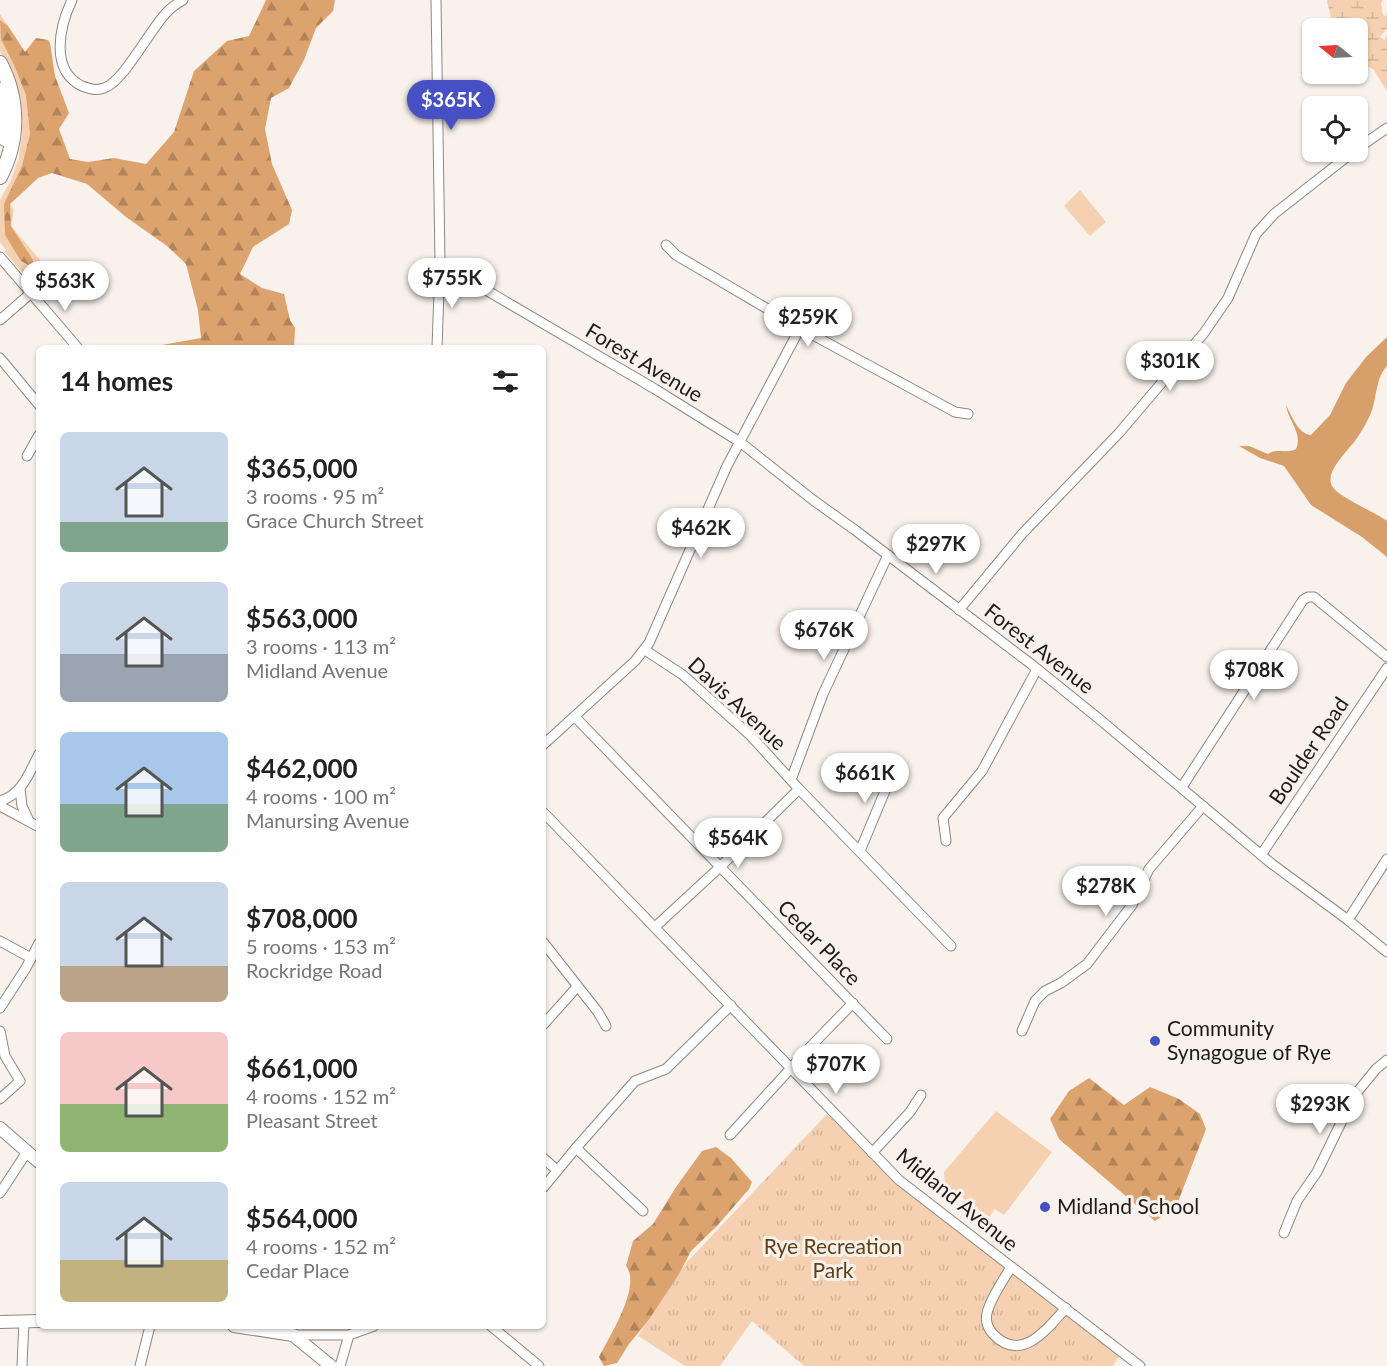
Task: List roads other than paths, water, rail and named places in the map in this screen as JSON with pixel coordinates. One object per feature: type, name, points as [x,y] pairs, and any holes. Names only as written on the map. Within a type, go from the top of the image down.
[{"type":"highway","points":[[0,63],[9,82],[14,104],[6,141],[0,155]]},
{"type":"highway","points":[[0,90],[3,102],[7,162],[0,177]]},
{"type":"highway","points":[[0,188],[10,164],[6,141]]},
{"type":"main road","points":[[0,1128],[36,1160]]},
{"type":"main road","points":[[0,1322],[36,1321]]},
{"type":"main road","points":[[254,1329],[293,1335],[331,1366]]},
{"type":"street","points":[[72,0],[60,31],[62,58],[69,77],[92,90],[106,88],[118,76],[167,11],[183,0]]},
{"type":"street","points":[[436,0],[440,263],[436,345]]},
{"type":"street","points":[[1368,141],[1387,128]]},
{"type":"street","points":[[959,610],[1022,534],[1119,433],[1204,333],[1228,298],[1256,234],[1274,214],[1340,162]]},
{"type":"street","points":[[666,245],[676,255],[800,328],[955,412],[968,414]]},
{"type":"street","points":[[0,257],[75,345]]},
{"type":"street","name":"Forest Avenue","points":[[440,263],[740,442],[1037,669],[1262,855],[1387,952]]},
{"type":"street","points":[[0,320],[31,293]]},
{"type":"street","points":[[546,742],[635,662],[645,650],[658,626],[740,442],[800,328]]},
{"type":"street","points":[[0,358],[36,401]]},
{"type":"street","points":[[27,456],[36,440]]},
{"type":"street","points":[[791,780],[823,694],[888,555]]},
{"type":"street","points":[[1182,787],[1303,600],[1314,597],[1387,657]]},
{"type":"street","name":"Davis Avenue","points":[[645,650],[683,675],[751,736],[951,946]]},
{"type":"street","name":"Boulder Road","points":[[1262,855],[1387,668]]},
{"type":"street","points":[[946,841],[943,818],[982,771],[1037,669]]},
{"type":"street","name":"Cedar Place","points":[[575,717],[887,1039]]},
{"type":"street","points":[[0,801],[15,795],[36,760]]},
{"type":"street","points":[[860,851],[895,767]]},
{"type":"street","points":[[20,789],[22,806],[29,821]]},
{"type":"street","points":[[656,927],[799,789]]},
{"type":"street","points":[[0,806],[36,825]]},
{"type":"street","points":[[1022,1031],[1035,1001],[1045,991],[1061,983],[1087,964],[1132,905],[1149,869],[1203,806]]},
{"type":"street","name":"Midland Avenue","points":[[546,815],[872,1153],[918,1197],[1140,1366]]},
{"type":"street","points":[[1348,920],[1387,859]]},
{"type":"street","points":[[0,941],[31,958]]},
{"type":"street","points":[[546,946],[598,1012],[606,1026]]},
{"type":"street","points":[[0,1008],[36,949]]},
{"type":"street","points":[[546,1022],[577,987]]},
{"type":"street","points":[[730,1135],[790,1068],[853,1004]]},
{"type":"street","points":[[546,1184],[635,1082],[666,1069],[731,1005]]},
{"type":"street","points":[[0,1031],[4,1056],[20,1081],[0,1099]]},
{"type":"street","points":[[1284,1233],[1297,1202],[1317,1172],[1354,1096],[1376,1069],[1387,1060]]},
{"type":"street","points":[[872,1153],[910,1112],[921,1095]]},
{"type":"street","points":[[576,1148],[643,1211]]},
{"type":"street","points":[[0,1193],[27,1152]]},
{"type":"street","points":[[546,1161],[557,1170]]},
{"type":"street","points":[[1011,1267],[987,1313],[987,1326],[997,1338],[1014,1346],[1030,1343],[1066,1308]]},
{"type":"street","points":[[22,1366],[24,1321]]},
{"type":"street","points":[[140,1366],[149,1329]]},
{"type":"street","points":[[293,1335],[349,1335],[366,1329]]},
{"type":"street","points":[[495,1329],[539,1366]]},
{"type":"street","points":[[339,1366],[349,1335]]},
{"type":"place","name":"Community Synagogue of Rye","points":[[1155,1041]]},
{"type":"place","name":"Midland School","points":[[1045,1207]]},
{"type":"park label","name":"Rye Recreation Park","points":[[833,1259]]}]
